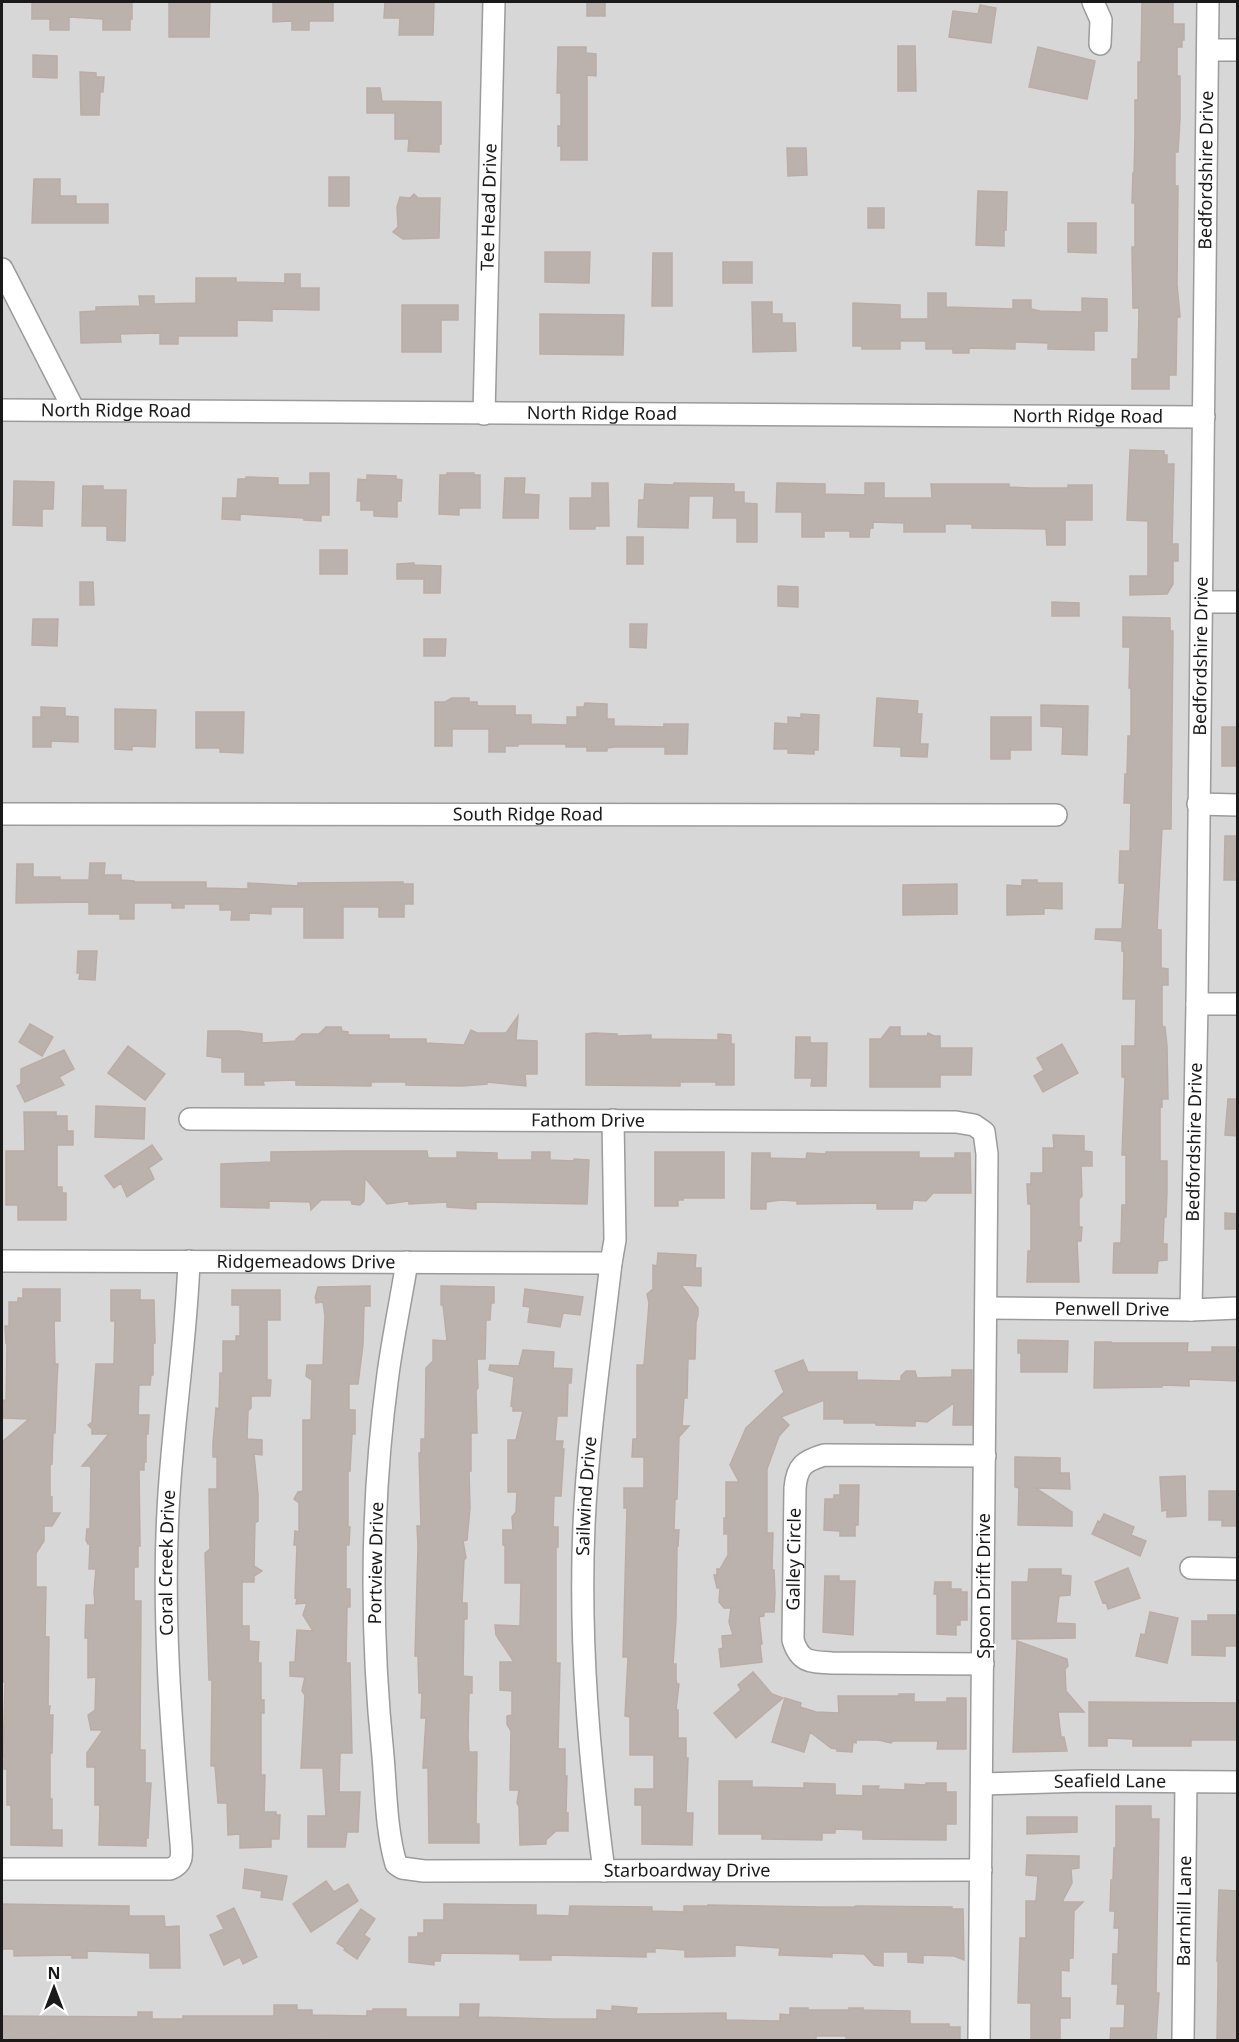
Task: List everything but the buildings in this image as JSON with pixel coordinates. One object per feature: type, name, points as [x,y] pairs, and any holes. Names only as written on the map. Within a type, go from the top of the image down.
[{"type":"street","name":"Tee Head Drive","points":[[484,414],[494,2]]},
{"type":"street","points":[[1093,2],[1101,20],[1100,44]]},
{"type":"street","name":"Bedfordshire Drive","points":[[1191,1310],[1197,1004],[1208,2]]},
{"type":"street","points":[[1208,50],[1238,50]]},
{"type":"street","points":[[2,269],[74,410]]},
{"type":"street","name":"North Ridge Road","points":[[2,410],[1204,417]]},
{"type":"street","points":[[1202,602],[1238,602]]},
{"type":"street","points":[[1198,804],[1238,805]]},
{"type":"street","name":"South Ridge Road","points":[[2,814],[1056,815]]},
{"type":"street","points":[[1197,1004],[1238,1004]]},
{"type":"street","name":"Fathom Drive","points":[[190,1119],[956,1122],[974,1125],[984,1132]]},
{"type":"street","name":"Sailwind Drive","points":[[604,1870],[591,1775],[583,1595],[584,1526],[589,1450],[615,1240],[613,1120]]},
{"type":"street","name":"Spoon Drift Drive","points":[[979,2040],[987,1155],[984,1132]]},
{"type":"street","name":"Ridgemeadows Drive","points":[[2,1261],[611,1263]]},
{"type":"street","name":"Coral Creek Drive","points":[[2,1869],[163,1870],[170,1869],[181,1861],[182,1849],[170,1718],[166,1576],[171,1454],[188,1298],[189,1261]]},
{"type":"street","name":"Portview Drive","points":[[396,1864],[391,1839],[378,1715],[374,1560],[388,1374],[407,1262]]},
{"type":"street","name":"Penwell Drive","points":[[986,1308],[1191,1310],[1238,1308]]},
{"type":"street","name":"Galley Circle","points":[[983,1664],[832,1663],[811,1662],[802,1658],[793,1641],[794,1500],[796,1475],[803,1464],[824,1455],[985,1456]]},
{"type":"street","points":[[1191,1568],[1238,1569]]},
{"type":"street","name":"Seafield Lane","points":[[982,1784],[1084,1781],[1238,1782]]},
{"type":"street","name":"Barnhill Lane","points":[[1183,2040],[1186,1782]]},
{"type":"street","name":"Starboardway Drive","points":[[396,1864],[402,1868],[424,1870],[981,1870]]},
{"type":"shaded area","points":[[2,2],[1237,2],[1237,2040],[2,2040]]}]
